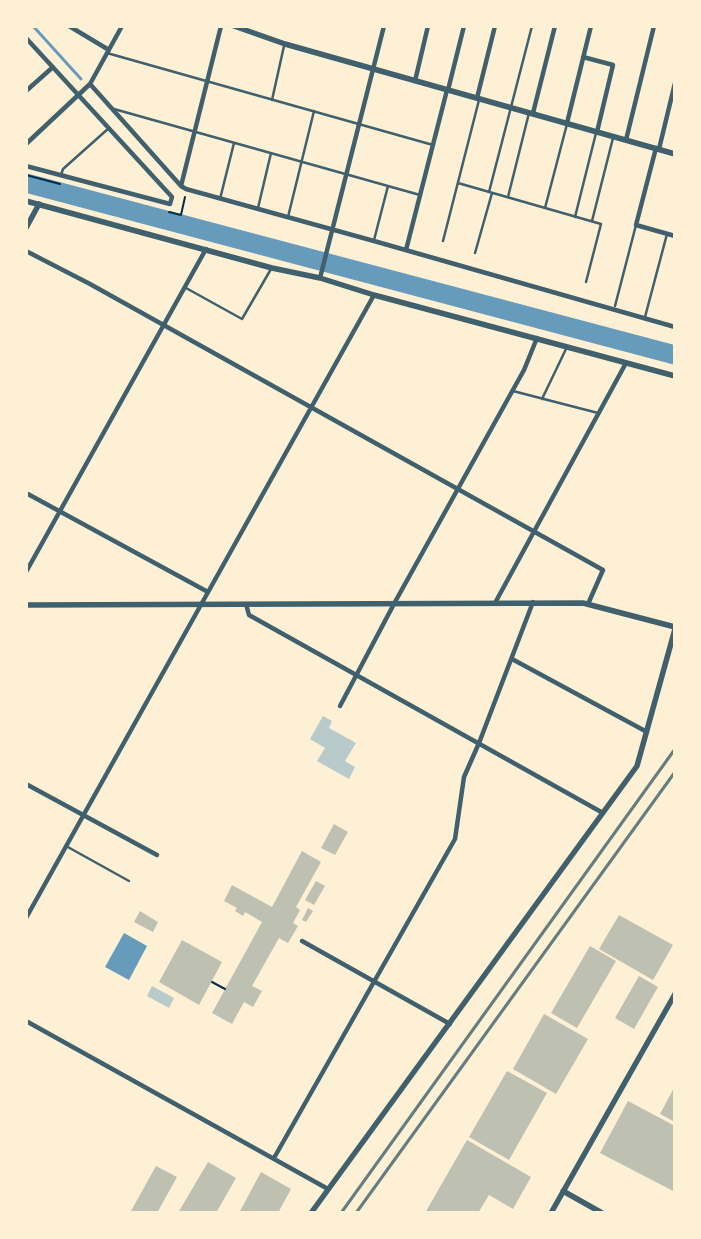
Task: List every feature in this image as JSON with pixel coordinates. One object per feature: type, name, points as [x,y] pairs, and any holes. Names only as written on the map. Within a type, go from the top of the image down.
[{"type":"street","points":[[69,26],[108,52]]},
{"type":"street","points":[[26,144],[80,96],[90,84],[122,26]]},
{"type":"street","points":[[181,186],[221,26]]},
{"type":"street","points":[[320,275],[384,26]]},
{"type":"street","points":[[415,81],[428,26]]},
{"type":"street","points":[[406,250],[464,26]]},
{"type":"street","points":[[478,98],[496,26]]},
{"type":"street","points":[[531,112],[555,26]]},
{"type":"street","points":[[567,123],[591,26]]},
{"type":"street","points":[[626,140],[654,26]]},
{"type":"street","points":[[237,27],[285,44],[675,154]]},
{"type":"street","points":[[26,38],[172,197],[170,204],[26,166]]},
{"type":"street","points":[[584,57],[613,65],[597,132]]},
{"type":"street","points":[[26,91],[53,66]]},
{"type":"street","points":[[675,83],[636,225],[675,236]]},
{"type":"street","points":[[90,84],[181,186],[220,199],[675,327]]},
{"type":"street","points":[[26,201],[272,268],[320,275],[374,295],[675,376]]},
{"type":"street","points":[[26,228],[39,204]]},
{"type":"street","points":[[26,572],[186,288],[206,249]]},
{"type":"street","points":[[26,251],[90,284],[603,570],[588,604]]},
{"type":"street","points":[[26,918],[374,295]]},
{"type":"street","points":[[340,706],[395,602],[524,370],[537,338]]},
{"type":"street","points":[[494,603],[626,362]]},
{"type":"street","points":[[26,492],[208,592]]},
{"type":"street","points":[[26,604],[395,602],[588,604],[675,628],[637,766],[311,1213]]},
{"type":"street","points":[[274,1158],[455,838],[464,777],[480,743],[533,602]]},
{"type":"street","points":[[246,604],[249,614],[604,813]]},
{"type":"street","points":[[512,659],[647,732]]},
{"type":"street","points":[[26,784],[157,855]]},
{"type":"street","points":[[302,940],[450,1024]]},
{"type":"street","points":[[551,1213],[674,996]]},
{"type":"street","points":[[26,1021],[328,1189]]},
{"type":"street","points":[[563,1191],[602,1213]]},
{"type":"lane","points":[[475,254],[532,26]]},
{"type":"lane","points":[[272,100],[285,44]]},
{"type":"lane","points":[[108,52],[433,145]]},
{"type":"lane","points":[[443,241],[478,98]]},
{"type":"lane","points":[[111,108],[420,195]]},
{"type":"lane","points":[[288,217],[314,111]]},
{"type":"lane","points":[[508,197],[531,112]]},
{"type":"lane","points":[[545,208],[567,123]]},
{"type":"lane","points":[[61,175],[63,169],[109,128]]},
{"type":"lane","points":[[575,217],[597,132]]},
{"type":"lane","points":[[592,222],[614,137]]},
{"type":"lane","points":[[220,199],[234,143]]},
{"type":"lane","points":[[257,209],[271,153]]},
{"type":"lane","points":[[458,183],[601,224],[586,282]]},
{"type":"lane","points":[[374,241],[388,186]]},
{"type":"lane","points":[[615,306],[636,225]]},
{"type":"lane","points":[[644,318],[666,234]]},
{"type":"lane","points":[[186,288],[242,319],[272,268]]},
{"type":"lane","points":[[542,399],[567,346]]},
{"type":"lane","points":[[512,391],[598,413]]},
{"type":"lane","points":[[66,846],[129,881]]},
{"type":"path","points":[[212,982],[225,989]]},
{"type":"shaded area","points":[[323,716],[332,721],[329,728],[356,743],[345,761],[355,767],[349,779],[317,761],[325,748],[310,739]]},
{"type":"shaded area","points":[[152,986],[174,998],[169,1008],[147,996]]},
{"type":"water","points":[[124,933],[147,946],[129,980],[105,967]]},
{"type":"building","points":[[334,824],[348,832],[335,855],[321,848]]},
{"type":"building","points":[[302,851],[321,862],[296,907],[300,910],[293,923],[298,926],[288,943],[279,938],[252,986],[262,991],[253,1007],[244,1002],[232,1024],[212,1013],[262,922],[245,912],[243,916],[235,911],[237,908],[224,901],[232,885],[272,907]]},
{"type":"building","points":[[316,881],[325,886],[314,905],[305,900]]},
{"type":"building","points":[[308,908],[313,911],[306,922],[302,920]]},
{"type":"building","points":[[140,911],[158,922],[153,932],[134,922]]},
{"type":"building","points":[[619,915],[673,945],[653,980],[599,949]]},
{"type":"building","points":[[182,940],[222,962],[199,1005],[159,982]]},
{"type":"building","points":[[590,946],[616,961],[577,1028],[551,1013]]},
{"type":"building","points":[[639,976],[658,987],[634,1029],[615,1018]]},
{"type":"building","points":[[544,1014],[588,1039],[556,1094],[513,1069]]},
{"type":"building","points":[[507,1071],[547,1093],[509,1160],[469,1137]]},
{"type":"building","points":[[675,1086],[675,1122],[660,1114]]},
{"type":"building","points":[[628,1101],[675,1126],[675,1192],[600,1153]]},
{"type":"building","points":[[467,1140],[531,1177],[513,1209],[489,1195],[478,1213],[425,1213]]},
{"type":"building","points":[[208,1162],[236,1178],[216,1213],[178,1213]]},
{"type":"building","points":[[156,1166],[177,1177],[157,1213],[135,1213],[131,1211]]},
{"type":"building","points":[[261,1172],[291,1189],[278,1213],[239,1213]]},
{"type":"waterway","points":[[33,26],[81,79]]},
{"type":"waterway","points":[[26,183],[675,355]]},
{"type":"railway","points":[[341,1213],[675,749]]},
{"type":"railway","points":[[356,1213],[675,772]]}]
